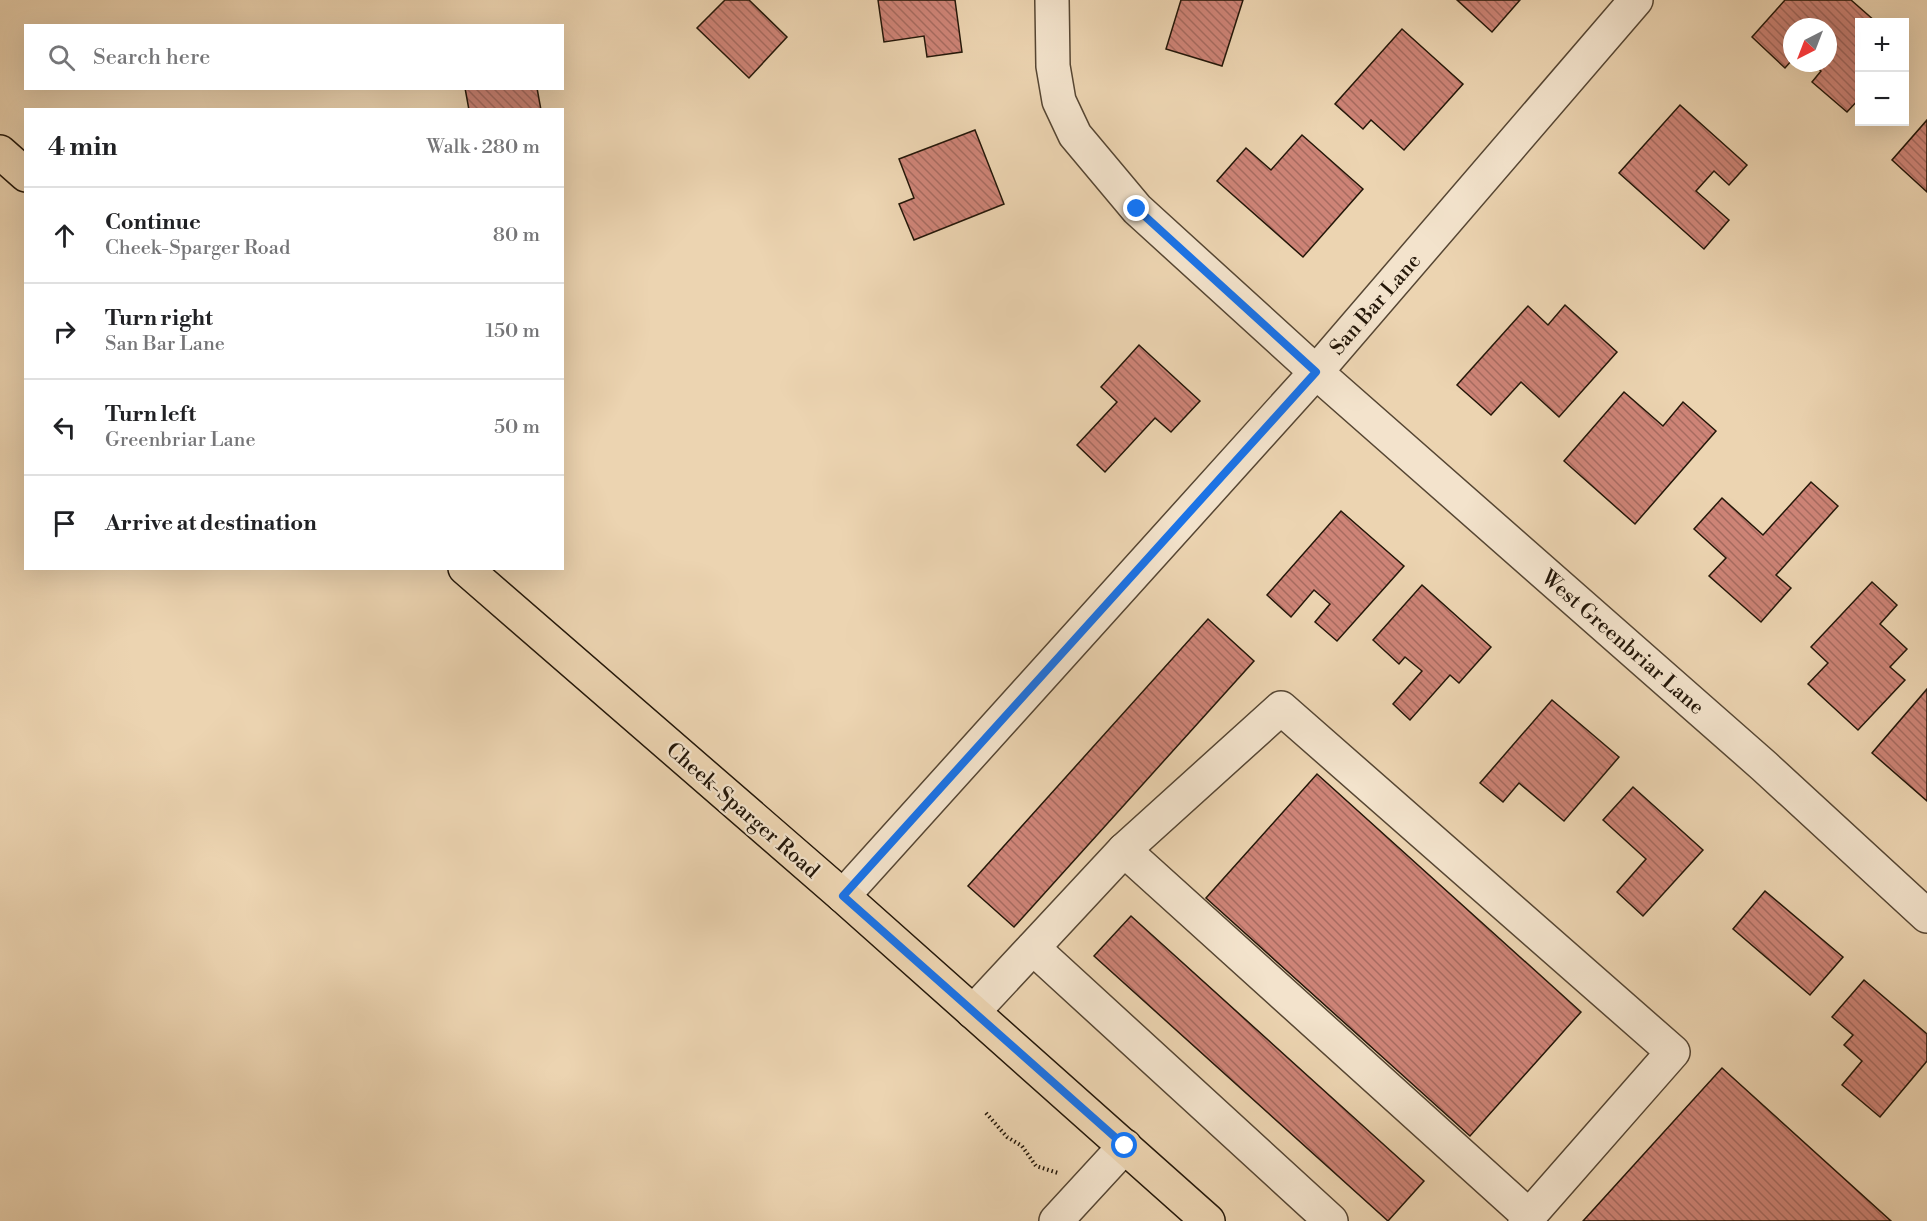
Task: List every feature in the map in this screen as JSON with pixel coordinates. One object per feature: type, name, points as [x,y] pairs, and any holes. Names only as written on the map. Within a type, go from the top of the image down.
[{"type":"main road","points":[[0,152],[24,173]]},
{"type":"main road","name":"Cheek-Sparger Road","points":[[467,570],[843,896],[1208,1221]]},
{"type":"street","name":"West Greenbriar Lane","points":[[1052,0],[1053,66],[1059,101],[1075,135],[1137,209],[1316,372],[1764,766],[1927,916]]},
{"type":"street","name":"San Bar Lane","points":[[843,896],[1316,372],[1636,0]]},
{"type":"street","points":[[973,1012],[1124,850],[1281,708],[1673,1052],[1527,1218],[1124,850]]},
{"type":"street","points":[[1033,948],[1331,1221]]},
{"type":"street","points":[[1056,1221],[1125,1146]]},
{"type":"path","points":[[987,1113],[1007,1137],[1022,1146],[1036,1166],[1059,1173],[1083,1192]]},
{"type":"building","points":[[725,0],[749,0],[787,37],[749,78],[697,28]]},
{"type":"building","points":[[878,0],[955,0],[962,52],[927,57],[924,36],[884,42]]},
{"type":"building","points":[[1181,0],[1243,0],[1222,66],[1166,49]]},
{"type":"building","points":[[1457,0],[1520,0],[1492,32]]},
{"type":"building","points":[[1785,0],[1851,0],[1871,18],[1855,18],[1855,103],[1847,112],[1812,82],[1820,72],[1837,72],[1837,18],[1783,18],[1783,66],[1752,37]]},
{"type":"building","points":[[1402,29],[1463,84],[1404,150],[1371,120],[1363,129],[1335,104]]},
{"type":"building","points":[[465,90],[537,90],[541,108],[469,108]]},
{"type":"building","points":[[1680,105],[1747,165],[1729,185],[1714,171],[1696,191],[1729,220],[1704,249],[1619,173]]},
{"type":"building","points":[[1927,120],[1927,192],[1892,160]]},
{"type":"building","points":[[975,130],[1004,204],[914,240],[899,204],[914,198],[899,159]]},
{"type":"building","points":[[1302,135],[1363,189],[1303,257],[1217,181],[1246,148],[1271,170]]},
{"type":"building","points":[[1565,305],[1617,352],[1559,417],[1521,382],[1491,415],[1457,385],[1528,306],[1548,325]]},
{"type":"building","points":[[1139,345],[1200,401],[1171,432],[1155,418],[1105,472],[1077,445],[1117,402],[1101,387]]},
{"type":"building","points":[[1624,392],[1663,426],[1683,402],[1716,431],[1635,524],[1564,461]]},
{"type":"building","points":[[1811,482],[1838,506],[1776,575],[1791,588],[1761,622],[1709,576],[1726,558],[1694,529],[1722,498],[1763,535]]},
{"type":"building","points":[[1341,511],[1404,566],[1337,641],[1315,622],[1330,604],[1314,590],[1291,617],[1267,595]]},
{"type":"building","points":[[1872,582],[1897,605],[1880,624],[1907,649],[1890,667],[1905,680],[1858,730],[1808,684],[1828,663],[1811,647]]},
{"type":"building","points":[[1422,585],[1491,647],[1459,683],[1450,675],[1410,720],[1393,704],[1422,671],[1405,657],[1399,664],[1373,640]]},
{"type":"building","points":[[1208,619],[1254,661],[1014,927],[968,886]]},
{"type":"building","points":[[1927,689],[1927,801],[1872,753]]},
{"type":"building","points":[[1552,700],[1619,757],[1564,821],[1519,783],[1503,802],[1480,783]]},
{"type":"building","points":[[1317,774],[1581,1012],[1470,1136],[1206,898]]},
{"type":"building","points":[[1633,787],[1703,850],[1643,916],[1617,892],[1646,859],[1603,820]]},
{"type":"building","points":[[1765,891],[1843,957],[1810,995],[1733,929]]},
{"type":"building","points":[[1131,916],[1424,1181],[1388,1221],[1094,956]]},
{"type":"building","points":[[1864,980],[1927,1034],[1927,1061],[1880,1117],[1842,1085],[1862,1061],[1844,1045],[1853,1035],[1832,1017]]},
{"type":"building","points":[[1722,1068],[1891,1221],[1583,1221]]},
{"type":"route","points":[[1125,1146],[843,896],[1316,372],[1137,209]]}]
